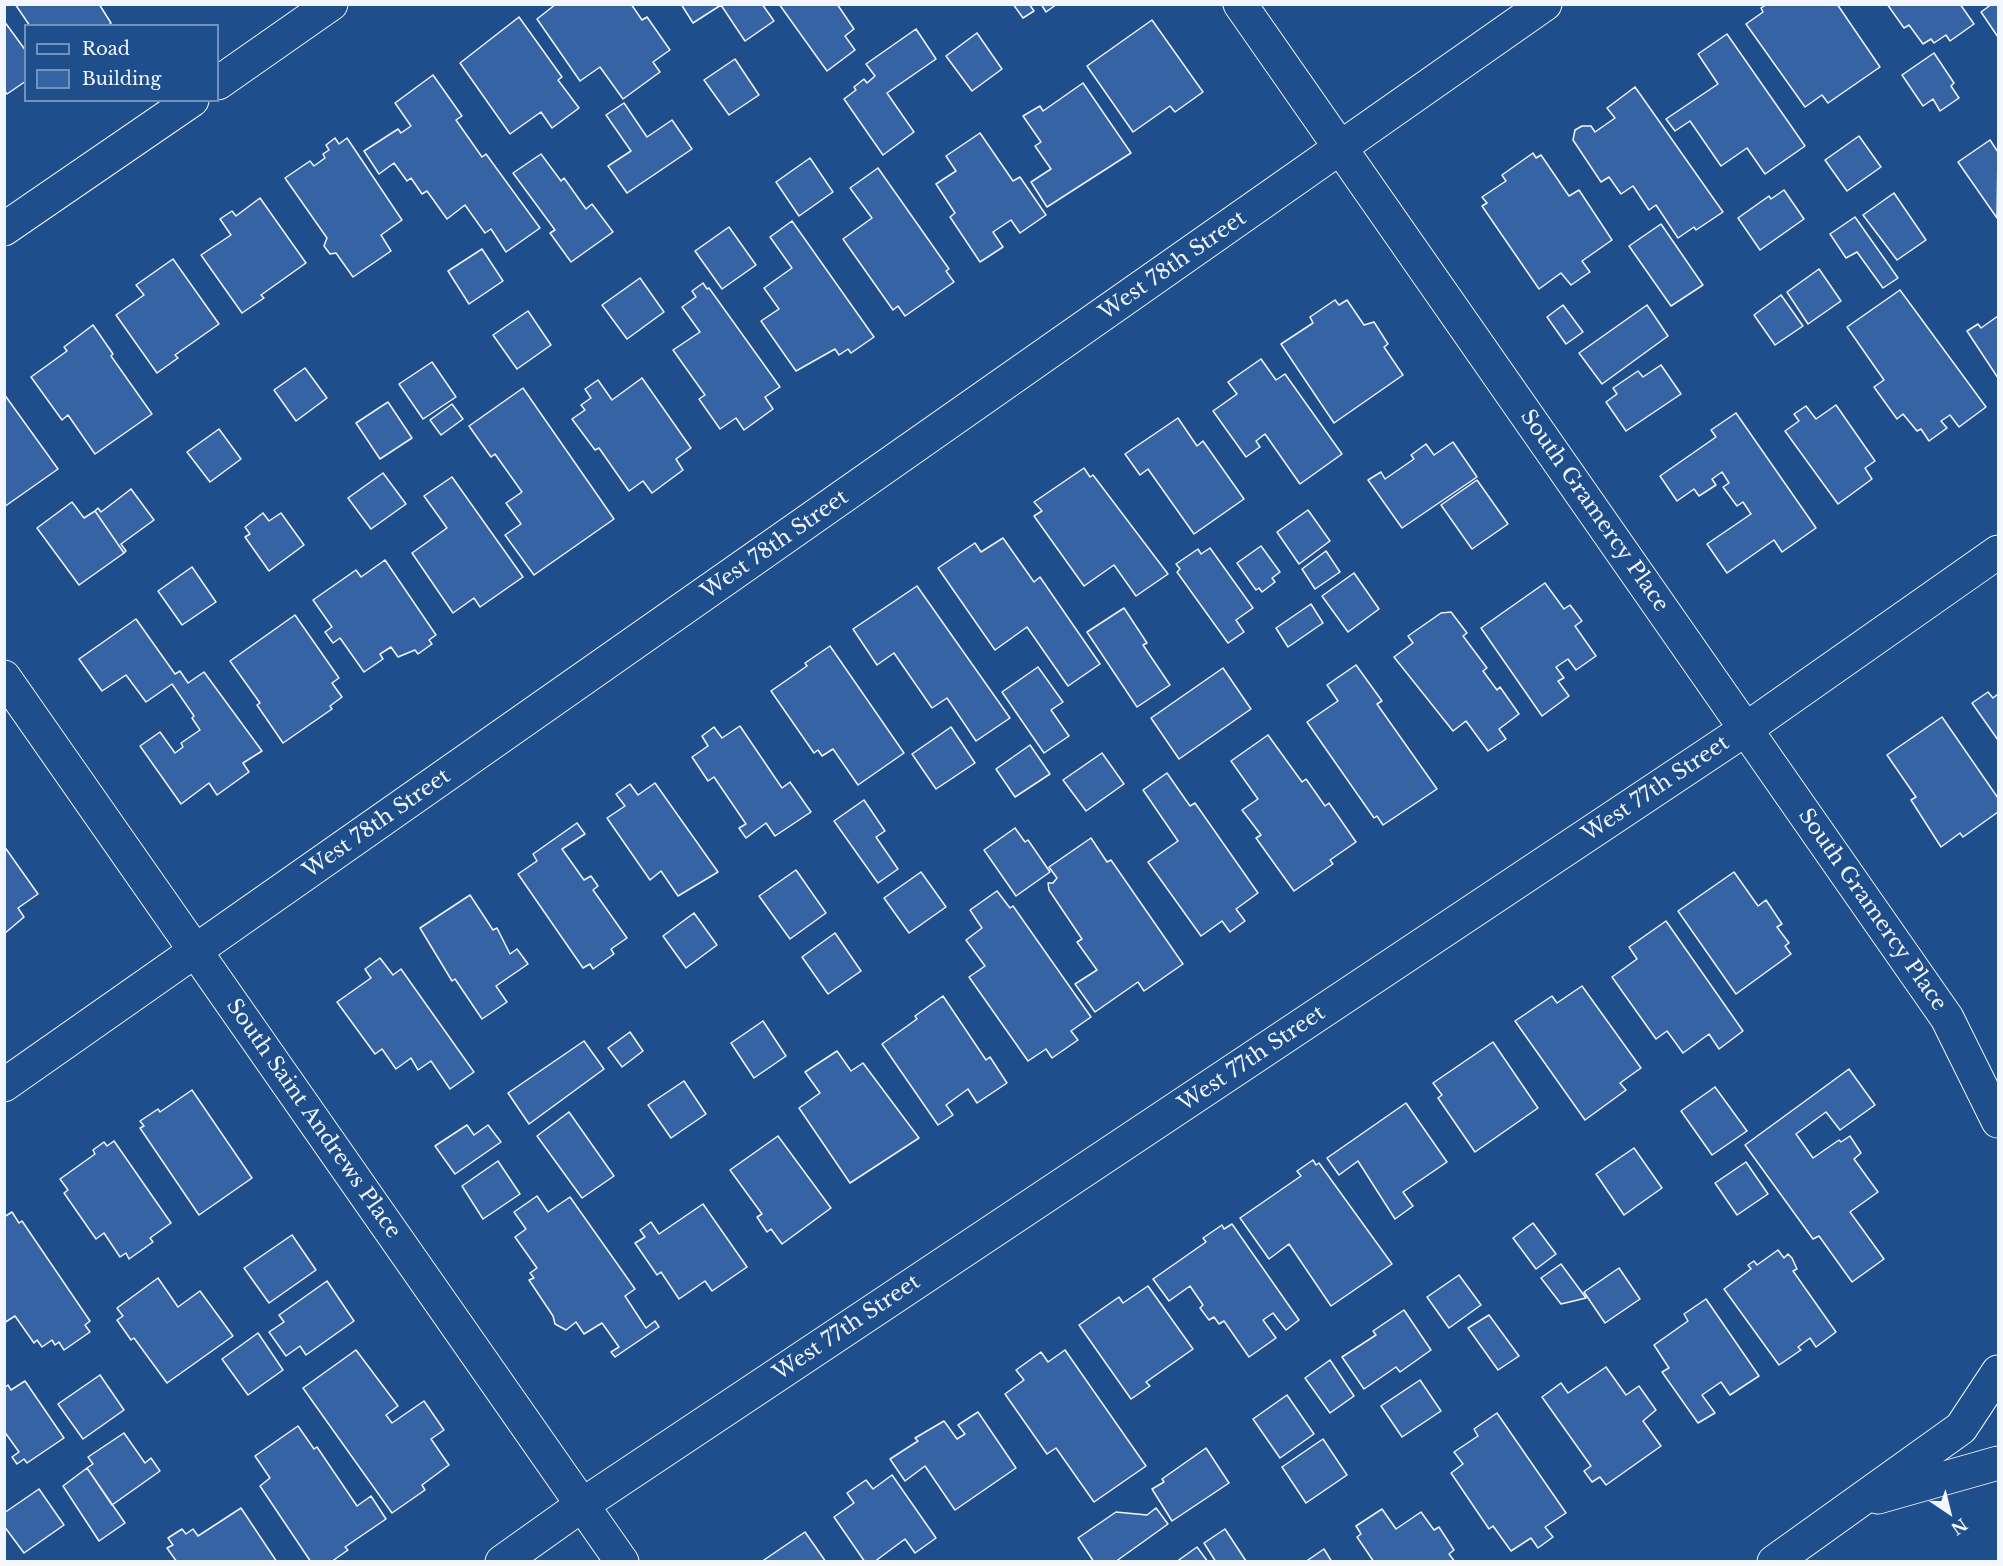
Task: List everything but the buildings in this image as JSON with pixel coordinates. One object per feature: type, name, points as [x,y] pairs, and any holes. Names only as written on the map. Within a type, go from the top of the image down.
[{"type":"street","points":[[219,82],[331,4]]},
{"type":"street","name":"South Gramercy Place","points":[[1240,4],[1947,1018],[1998,1121]]},
{"type":"street","name":"West 78th Street","points":[[4,1085],[1545,4]]},
{"type":"street","points":[[4,229],[189,102]]},
{"type":"street","name":"West 77th Street","points":[[502,1562],[582,1505],[1746,729],[1998,552]]},
{"type":"street","name":"South Saint Andrews Place","points":[[4,676],[622,1562]]},
{"type":"street","name":"South Gramercy Place","points":[[1947,1018],[1998,1070]]},
{"type":"street","points":[[1774,1562],[1961,1428],[1998,1372]]},
{"type":"street","points":[[1856,1503],[1998,1463]]}]
